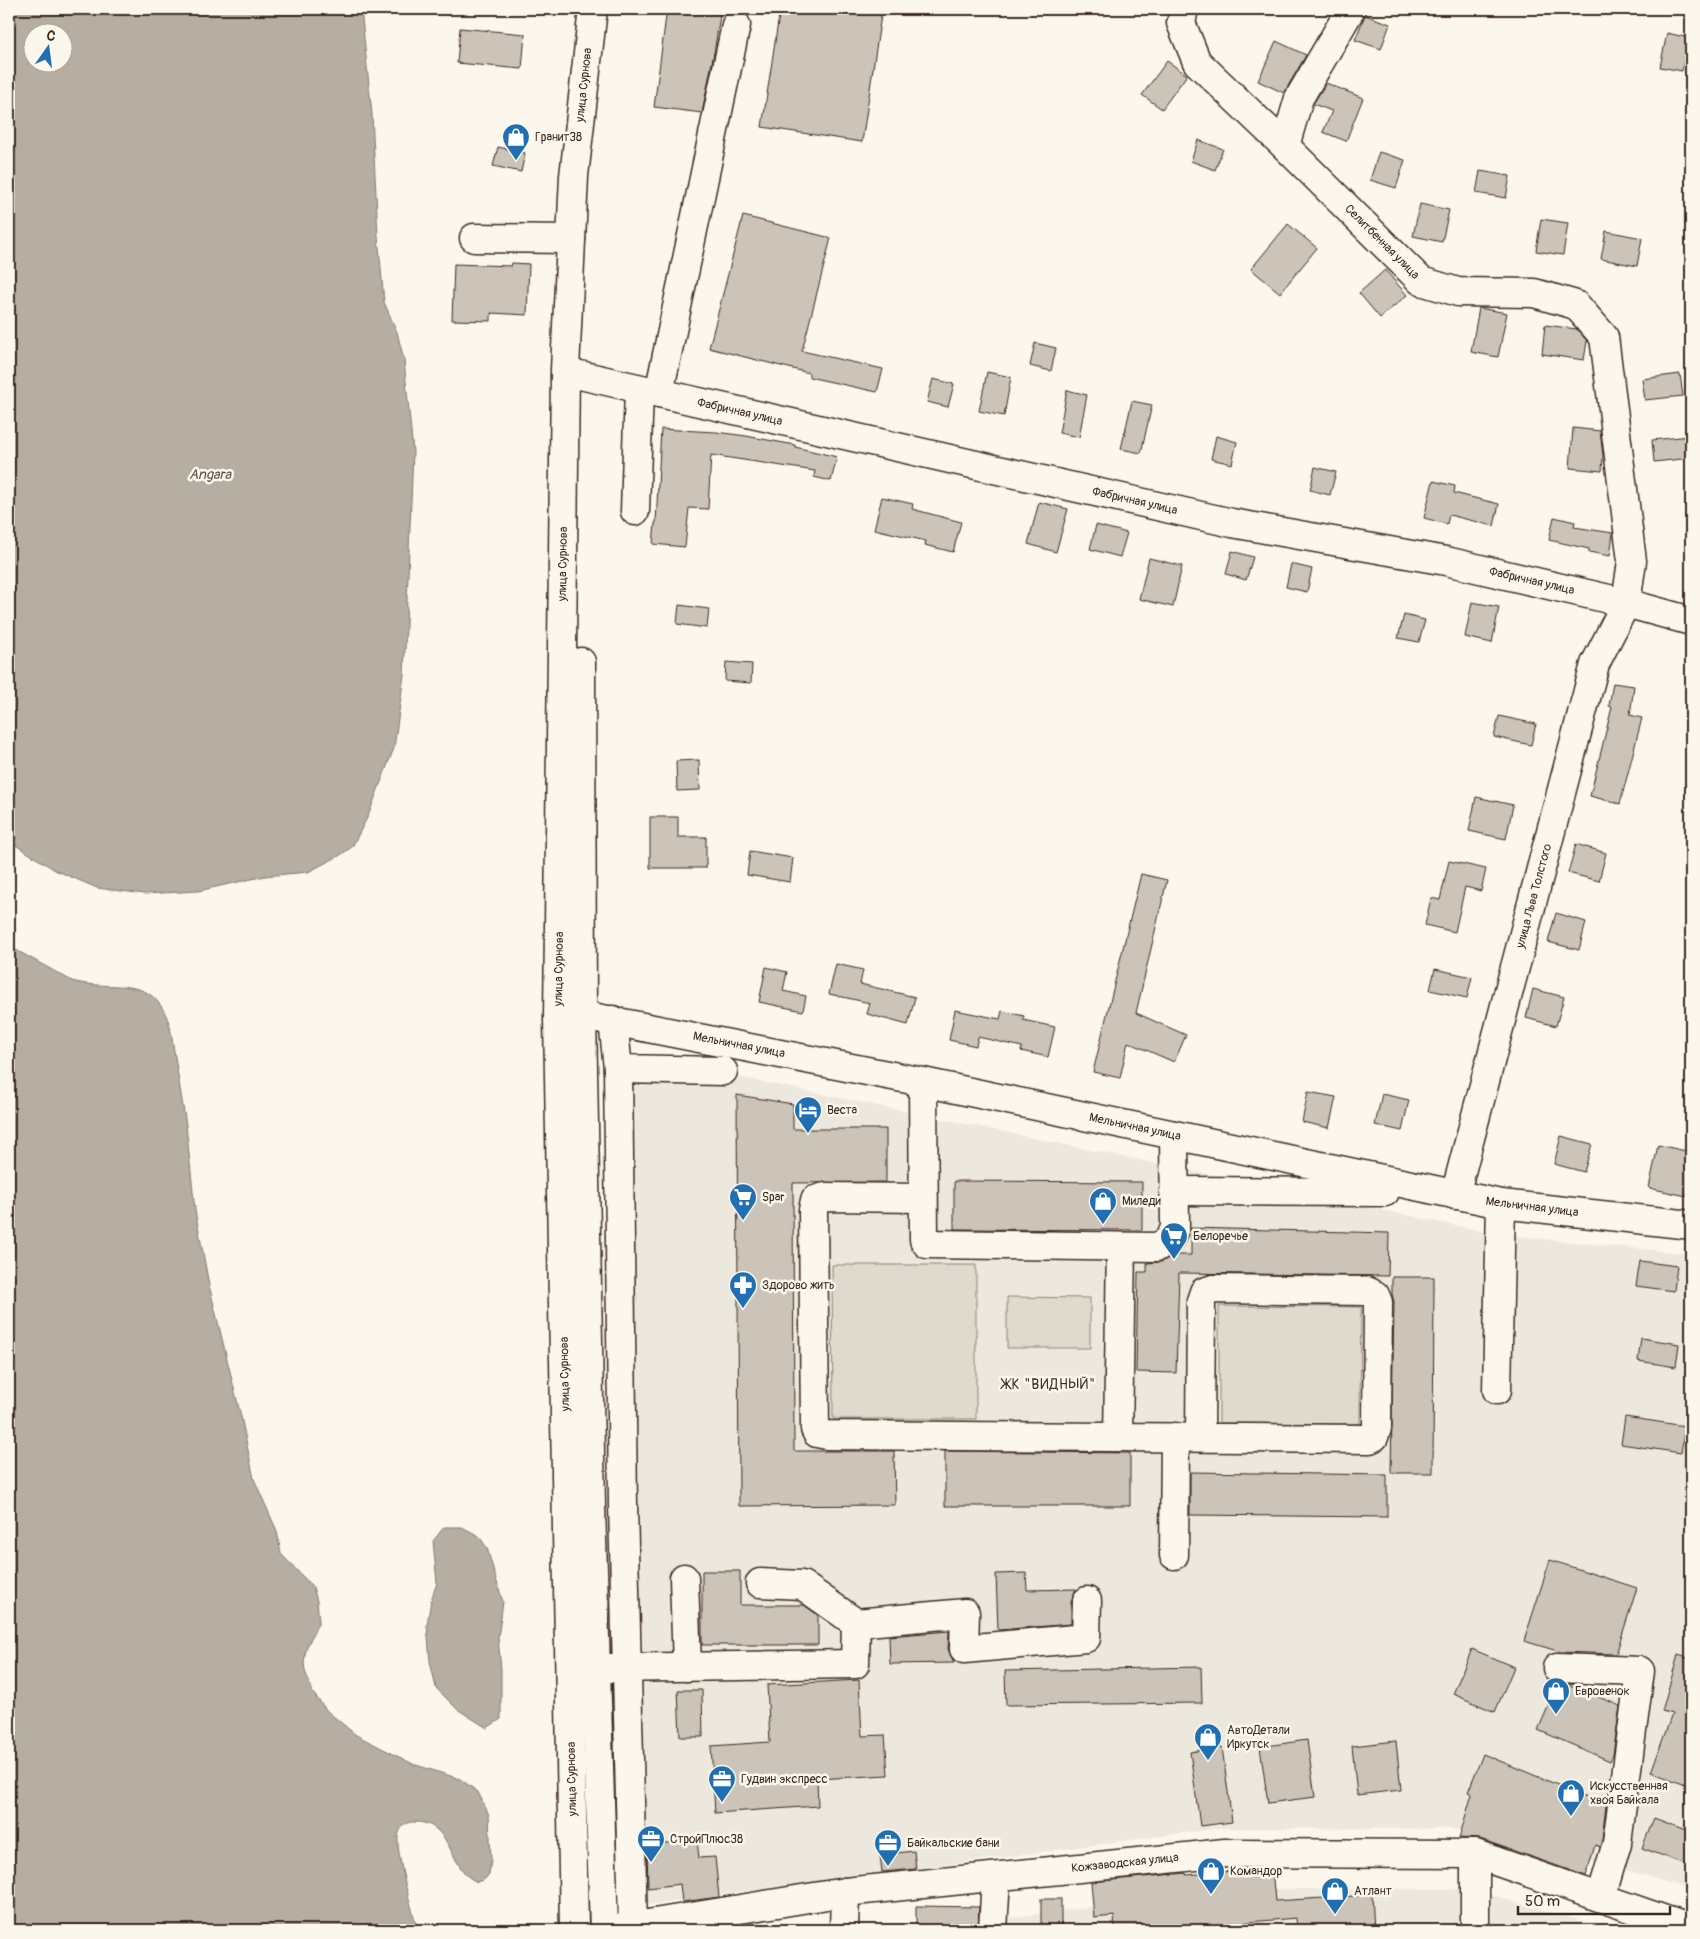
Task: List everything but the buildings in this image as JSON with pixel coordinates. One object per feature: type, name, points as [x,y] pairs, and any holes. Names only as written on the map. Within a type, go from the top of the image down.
[{"type":"main road","name":"улица Сурнова","points":[[574,1930],[558,1019],[565,370],[574,176],[593,9]]},
{"type":"main road","name":"улица Сурнова","points":[[604,1930],[596,1668],[582,1015],[580,376],[592,178],[607,9]]},
{"type":"main road","name":"Селитбенная улица","points":[[1184,9],[1182,23],[1197,62],[1421,281],[1458,292],[1534,293],[1576,305],[1604,337],[1632,561],[1626,603]]},
{"type":"main road","points":[[1285,146],[1299,98],[1351,9]]},
{"type":"main road","points":[[635,511],[649,391],[736,25]]},
{"type":"main road","points":[[474,238],[571,239]]},
{"type":"main road","name":"Фабричная улица","points":[[580,376],[1232,523],[1446,562],[1626,603],[1691,621]]},
{"type":"main road","name":"улица Льва Толстого","points":[[1450,1194],[1595,664],[1626,603]]},
{"type":"main road","name":"Мельничная улица","points":[[582,1015],[924,1082],[1501,1204],[1691,1225]]},
{"type":"main road","points":[[613,1020],[618,1069],[623,1506],[627,1668],[622,1928]]},
{"type":"main road","points":[[618,1069],[724,1071]]},
{"type":"main road","points":[[924,1082],[923,1198],[924,1240],[927,1244],[1156,1248],[1161,1246],[1170,1239],[1175,1227],[1174,1135]]},
{"type":"main road","points":[[1174,1191],[1450,1194]]},
{"type":"main road","points":[[923,1198],[825,1197],[816,1200],[813,1210],[814,1429],[817,1433],[827,1435],[1187,1437],[1365,1439],[1374,1437],[1377,1428],[1378,1302],[1375,1294],[1367,1291],[1213,1289],[1204,1292],[1201,1301],[1187,1437],[1174,1555]]},
{"type":"main road","points":[[1497,1390],[1501,1204]]},
{"type":"main road","points":[[1118,1437],[1121,1247]]},
{"type":"main road","points":[[684,1578],[687,1667]]},
{"type":"main road","points":[[760,1583],[802,1585],[856,1623],[965,1612],[964,1649],[1086,1638],[1087,1601]]},
{"type":"main road","points":[[596,1668],[855,1664],[856,1623]]},
{"type":"main road","points":[[1557,1668],[1640,1671],[1617,1843],[1601,1898]]},
{"type":"main road","name":"Кожзаводская улица","points":[[622,1928],[845,1892],[1225,1853],[1475,1854],[1691,1929]]},
{"type":"main road","points":[[1475,1854],[1475,1930]]},
{"type":"main road","points":[[994,1930],[996,1877]]},
{"type":"main road","points":[[844,1930],[845,1892]]},
{"type":"shaded area","points":[[613,1051],[1497,1234],[1691,1254],[1691,1889],[1474,1829],[1221,1828],[631,1907]]},
{"type":"shaded area","points":[[832,1265],[976,1265],[976,1419],[833,1419]]},
{"type":"shaded area","points":[[1007,1297],[1090,1298],[1090,1348],[1007,1348]]},
{"type":"shaded area","points":[[1219,1306],[1361,1307],[1360,1424],[1219,1423]]},
{"type":"shaded area","points":[[1227,1889],[1469,1889],[1614,1930],[918,1930]]},
{"type":"water","name":"Angara","points":[[9,9],[361,9],[372,114],[378,236],[384,302],[397,332],[404,360],[413,452],[404,675],[394,748],[368,816],[352,847],[308,872],[265,876],[198,891],[145,894],[97,888],[55,870],[9,841]]},
{"type":"water","points":[[9,946],[72,981],[131,987],[143,991],[154,997],[163,1009],[170,1026],[186,1125],[195,1210],[209,1285],[254,1479],[277,1531],[281,1554],[313,1587],[317,1601],[319,1621],[306,1649],[304,1662],[305,1671],[313,1693],[327,1711],[356,1735],[413,1764],[460,1779],[478,1792],[489,1815],[491,1860],[489,1874],[485,1879],[477,1882],[460,1867],[443,1837],[436,1829],[426,1824],[413,1822],[401,1828],[398,1840],[399,1851],[404,1880],[418,1930],[9,1930]]},
{"type":"water","points":[[444,1527],[462,1527],[479,1536],[487,1548],[503,1602],[498,1638],[501,1669],[501,1719],[487,1728],[457,1709],[436,1688],[430,1661],[427,1625],[431,1600],[437,1583],[433,1541]]},
{"type":"place","name":"Гранит38","points":[[516,161]]},
{"type":"place","name":"Веста","points":[[808,1134]]},
{"type":"place","name":"Spar","points":[[743,1221]]},
{"type":"place","name":"Миледи","points":[[1103,1225]]},
{"type":"place","name":"Белоречье","points":[[1174,1260]]},
{"type":"place","name":"Здорово жить","points":[[743,1309]]},
{"type":"place","name":"Евровенок","points":[[1556,1715]]},
{"type":"place","name":"АвтоДетали Иркутск","points":[[1208,1761]]},
{"type":"place","name":"Гудвин экспресс","points":[[722,1803]]},
{"type":"place","name":"Искусственная хвоя Байкала","points":[[1571,1817]]},
{"type":"place","name":"СтройПлюс38","points":[[651,1863]]},
{"type":"place","name":"Байкальские бани","points":[[888,1867]]},
{"type":"place","name":"Командор","points":[[1211,1895]]},
{"type":"place","name":"Атлант","points":[[1335,1915]]},
{"type":"district","name":"ЖК \"ВИДНЫЙ\"","points":[[1049,1384]]}]
